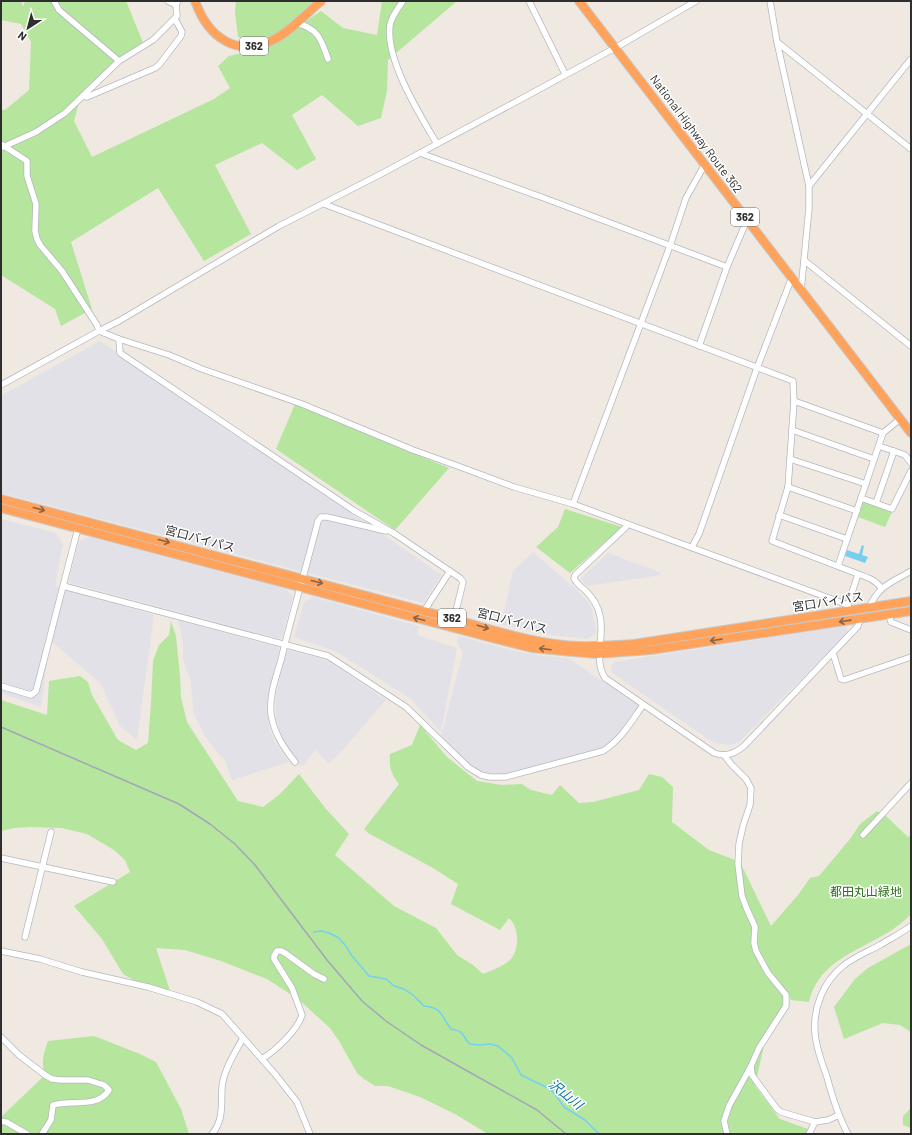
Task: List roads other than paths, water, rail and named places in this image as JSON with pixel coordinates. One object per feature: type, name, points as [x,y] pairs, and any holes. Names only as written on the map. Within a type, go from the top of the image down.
[{"type":"highway","name":"362","points":[[195,1],[199,12],[212,31],[228,42],[242,46],[258,46],[274,40],[287,31],[321,1]]},
{"type":"highway","name":"National Highway Route 362","points":[[579,1],[911,433]]},
{"type":"highway","name":"宮口バイパス","points":[[1,498],[454,618],[511,635],[564,645],[600,649],[911,601]]},
{"type":"highway","name":"宮口バイパス","points":[[1,508],[532,648],[651,650],[911,611]]},
{"type":"street","points":[[54,1],[59,10],[119,61]]},
{"type":"street","points":[[2,146],[36,132],[65,113],[119,61],[153,40],[177,16],[177,3],[168,1]]},
{"type":"street","points":[[403,1],[395,12],[390,25],[390,42],[392,52],[411,97],[438,144]]},
{"type":"street","points":[[529,1],[564,74]]},
{"type":"street","points":[[1,385],[125,317],[279,226],[438,144],[564,74],[615,48],[696,1]]},
{"type":"street","points":[[770,1],[777,42],[810,186],[805,261],[801,291]]},
{"type":"street","points":[[83,96],[87,97],[159,65],[181,36],[182,32],[175,19]]},
{"type":"street","points":[[296,23],[312,29],[318,35],[328,59]]},
{"type":"street","points":[[777,42],[911,149]]},
{"type":"street","points":[[810,186],[911,58]]},
{"type":"street","points":[[523,98],[524,105]]},
{"type":"street","points":[[2,146],[26,161],[27,176],[36,204],[35,231],[37,239],[40,245],[62,270],[70,282],[97,325],[98,331]]},
{"type":"street","points":[[420,153],[727,267]]},
{"type":"street","points":[[573,504],[670,246],[686,198],[705,164]]},
{"type":"street","points":[[324,204],[793,381],[794,401],[788,487],[772,541],[872,579],[881,588]]},
{"type":"street","points":[[699,346],[727,267],[747,220]]},
{"type":"street","points":[[805,261],[911,346]]},
{"type":"street","points":[[692,547],[698,534],[757,368],[792,277]]},
{"type":"street","points":[[98,331],[170,355],[202,369],[302,404],[413,450],[514,487],[573,504],[848,604],[858,574]]},
{"type":"street","points":[[119,339],[120,353],[353,510],[393,533],[460,578],[463,582],[454,618]]},
{"type":"street","points":[[794,401],[883,432]]},
{"type":"street","points":[[838,566],[883,432],[900,419]]},
{"type":"street","points":[[792,430],[874,459]]},
{"type":"street","points":[[879,446],[905,455],[911,463]]},
{"type":"street","points":[[876,503],[894,451]]},
{"type":"street","points":[[790,459],[866,484]]},
{"type":"street","points":[[861,498],[892,509],[911,471]]},
{"type":"street","points":[[788,487],[857,511]]},
{"type":"street","points":[[779,516],[847,539]]},
{"type":"street","points":[[295,762],[280,742],[274,727],[271,714],[272,694],[318,521],[321,517],[327,517],[393,533]]},
{"type":"street","points":[[627,524],[626,528],[575,575],[574,578],[575,581],[592,598],[598,608],[601,621],[601,670],[605,678],[710,751],[724,755],[735,753],[744,746],[858,626],[860,619]]},
{"type":"street","points":[[1,686],[31,695],[36,692],[78,528]]},
{"type":"street","points":[[424,611],[450,571]]},
{"type":"street","points":[[869,608],[875,595],[881,588],[911,571]]},
{"type":"street","points":[[63,586],[328,656],[406,708],[468,767],[481,775],[490,777],[506,777],[603,751],[622,735],[643,705]]},
{"type":"street","points":[[889,614],[891,622],[911,630]]},
{"type":"street","points":[[833,653],[841,679],[844,680],[911,657]]},
{"type":"street","points":[[724,755],[730,764],[746,779],[751,788],[750,805],[739,844],[738,862],[742,896],[756,927],[754,943],[756,951],[768,974],[786,996],[787,1002],[786,1006],[759,1048],[729,1106],[724,1121],[727,1134]]},
{"type":"street","points":[[863,835],[911,783]]},
{"type":"street","points":[[24,936],[51,832]]},
{"type":"street","points":[[1,858],[113,882]]},
{"type":"street","points":[[848,1134],[839,1115],[828,1082],[815,1034],[816,1013],[820,996],[832,977],[842,966],[854,958],[881,945],[911,926]]},
{"type":"street","points":[[1,951],[40,959],[72,969],[148,987],[197,1002],[222,1014],[262,1059],[297,1102],[310,1134]]},
{"type":"street","points":[[262,1059],[274,1050],[291,1033],[301,1020],[302,1015],[292,988],[274,959],[277,951],[285,953],[314,974],[324,979]]},
{"type":"street","points":[[1,957],[8,953]]},
{"type":"street","points":[[1,1037],[31,1066],[49,1077],[61,1080],[88,1080],[104,1085],[110,1090],[97,1100],[90,1103],[59,1103],[53,1105],[51,1120],[42,1134]]},
{"type":"street","points":[[212,1134],[217,1128],[221,1118],[222,1086],[225,1075],[243,1038]]},
{"type":"street","points":[[751,1066],[752,1074],[777,1109],[784,1113],[815,1122],[828,1120],[839,1115]]},
{"type":"street","points":[[1,1121],[6,1122],[27,1134]]},
{"type":"street","points":[[809,1134],[815,1122]]},
{"type":"water","points":[[862,545],[864,546],[862,555],[868,557],[865,563],[845,556],[847,550],[859,554]]},
{"type":"waterway","name":"沢山川","points":[[314,932],[322,931],[339,938],[369,976],[386,979],[394,986],[404,989],[413,995],[424,1006],[435,1009],[441,1013],[451,1029],[461,1032],[470,1044],[490,1044],[498,1046],[512,1058],[521,1075],[550,1089],[564,1107],[585,1120],[599,1134]]},
{"type":"railway","points":[[1,727],[179,804],[210,824],[235,844],[255,865],[327,960],[362,1001],[386,1021],[421,1045],[537,1110],[566,1134]]},
{"type":"park label","name":"都田丸山緑地","points":[[866,892]]}]
